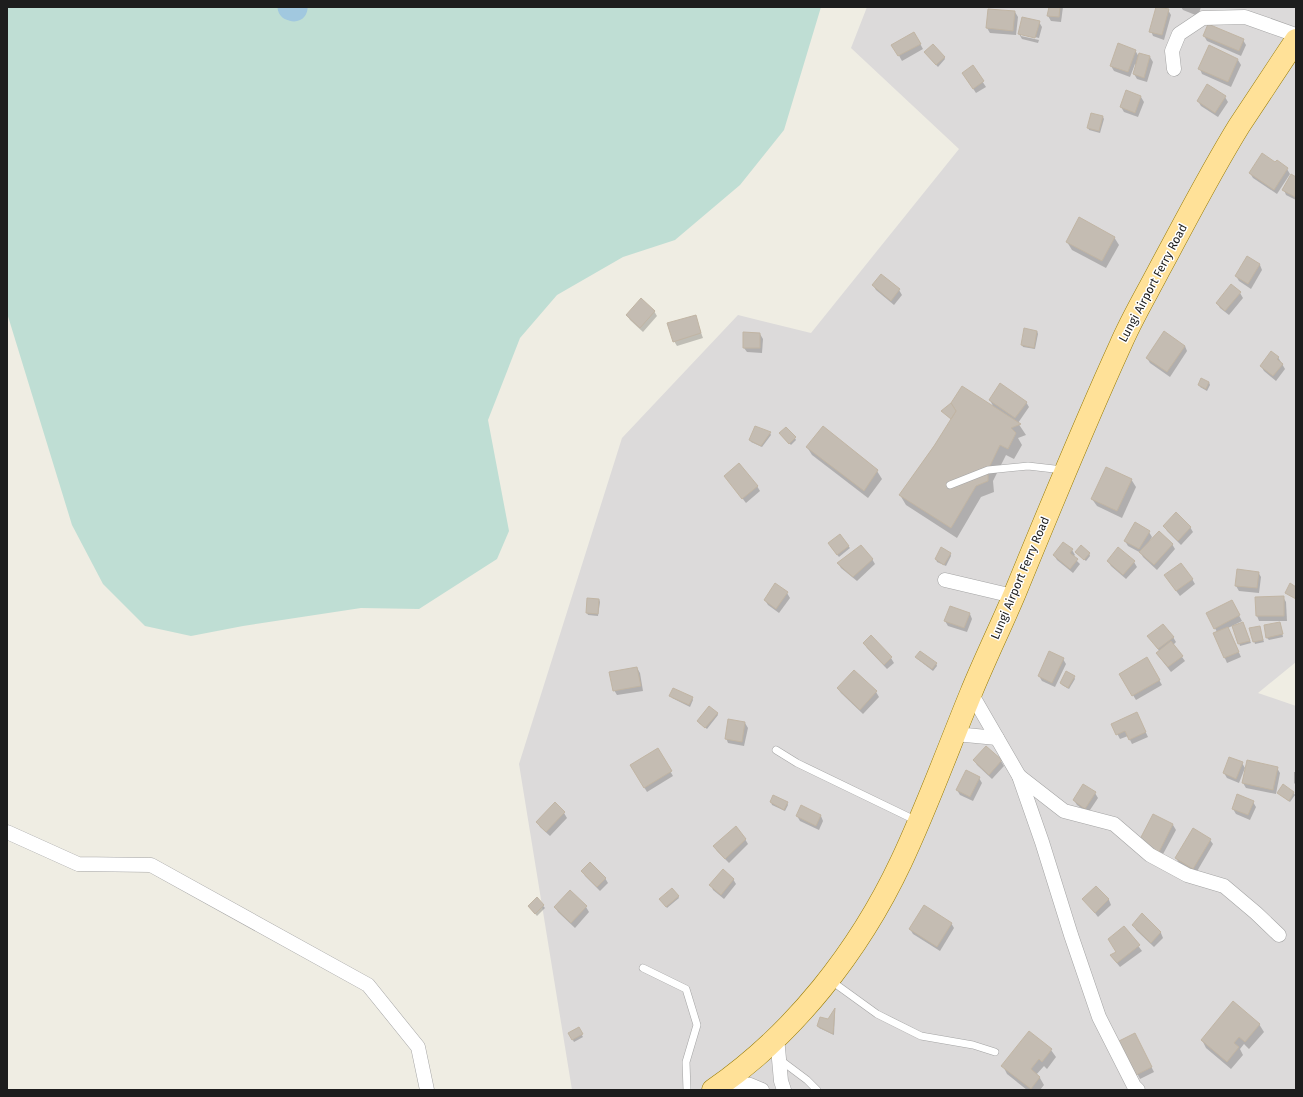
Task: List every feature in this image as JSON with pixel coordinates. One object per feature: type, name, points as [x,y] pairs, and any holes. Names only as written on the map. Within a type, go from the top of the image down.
[{"type":"main road","name":"Lungi Airport Ferry Road","points":[[719,1086],[777,1037],[828,979],[874,913],[900,864],[919,822],[971,693],[1014,596],[1065,470],[1122,342],[1195,202],[1238,128],[1296,40]]},
{"type":"street","points":[[1174,69],[1172,52],[1180,34],[1203,18],[1245,17],[1296,35]]},
{"type":"street","points":[[945,580],[1014,596]]},
{"type":"street","points":[[971,693],[1019,776],[1099,1017],[1135,1089]]},
{"type":"street","points":[[955,734],[996,738]]},
{"type":"street","points":[[1019,776],[1064,811],[1114,824],[1150,855],[1186,875],[1224,886],[1279,935]]},
{"type":"street","points":[[7,832],[78,864],[151,865],[368,985],[418,1047],[427,1090]]},
{"type":"street","points":[[777,1037],[781,1081],[784,1090]]},
{"type":"street","points":[[719,1086],[750,1085],[762,1090]]},
{"type":"lane","points":[[950,485],[988,470],[1028,466],[1065,470]]},
{"type":"lane","points":[[776,750],[798,763],[919,822]]},
{"type":"lane","points":[[643,968],[686,989],[697,1025],[686,1062],[687,1090]]},
{"type":"lane","points":[[828,979],[877,1014],[921,1036],[973,1045],[995,1052]]},
{"type":"lane","points":[[779,1059],[808,1080],[818,1090]]},
{"type":"shaded area","points":[[7,7],[821,7],[784,130],[740,185],[675,240],[623,257],[557,295],[520,338],[488,420],[509,531],[497,559],[419,609],[361,608],[243,626],[191,636],[145,626],[103,584],[72,525],[7,313]]},
{"type":"shaded area","points":[[867,7],[1296,7],[1296,662],[1258,693],[1296,706],[1296,1090],[572,1090],[519,764],[622,438],[738,315],[811,333],[959,149],[851,48]]},
{"type":"building","points":[[1049,7],[1060,7],[1059,17],[1047,16]]},
{"type":"building","points":[[1156,7],[1169,9],[1162,35],[1149,32]]},
{"type":"building","points":[[988,9],[1015,11],[1013,31],[986,28]]},
{"type":"building","points":[[1022,17],[1040,21],[1035,38],[1018,34]]},
{"type":"building","points":[[1208,24],[1244,39],[1239,51],[1203,36]]},
{"type":"building","points":[[914,32],[921,44],[898,56],[891,45]]},
{"type":"building","points":[[1118,43],[1136,50],[1128,72],[1110,66]]},
{"type":"building","points":[[933,44],[945,57],[936,65],[924,52]]},
{"type":"building","points":[[1209,45],[1238,59],[1228,82],[1198,69]]},
{"type":"building","points":[[1139,53],[1150,56],[1144,78],[1133,74]]},
{"type":"building","points":[[973,65],[984,81],[973,89],[962,73]]},
{"type":"building","points":[[1207,84],[1226,96],[1215,113],[1197,101]]},
{"type":"building","points":[[1126,90],[1141,96],[1135,113],[1120,107]]},
{"type":"building","points":[[1091,113],[1103,116],[1099,131],[1087,128]]},
{"type":"building","points":[[1262,153],[1275,162],[1277,160],[1288,168],[1274,190],[1249,173]]},
{"type":"building","points":[[1291,174],[1296,177],[1295,197],[1282,190]]},
{"type":"building","points":[[1079,217],[1115,237],[1102,261],[1066,242]]},
{"type":"building","points":[[1247,256],[1260,264],[1248,284],[1235,276]]},
{"type":"building","points":[[881,274],[900,289],[891,301],[872,285]]},
{"type":"building","points":[[1231,284],[1241,292],[1225,311],[1216,303]]},
{"type":"building","points":[[641,298],[655,311],[640,328],[626,315]]},
{"type":"building","points":[[696,315],[701,333],[673,342],[667,323]]},
{"type":"building","points":[[1024,328],[1037,331],[1034,348],[1021,345]]},
{"type":"building","points":[[1164,331],[1185,346],[1167,372],[1146,358]]},
{"type":"building","points":[[743,332],[760,333],[760,348],[743,348]]},
{"type":"building","points":[[1271,351],[1279,357],[1277,359],[1283,364],[1273,376],[1260,366]]},
{"type":"building","points":[[1201,378],[1209,382],[1206,389],[1198,385]]},
{"type":"building","points":[[1000,383],[1027,402],[1015,418],[989,400]]},
{"type":"building","points":[[962,386],[1021,424],[1011,428],[1016,433],[1008,449],[1000,445],[988,470],[988,481],[976,486],[951,528],[899,495],[934,446],[956,411],[951,403]]},
{"type":"building","points":[[951,403],[956,411],[951,419],[941,411]]},
{"type":"building","points":[[755,426],[771,432],[761,446],[749,440]]},
{"type":"building","points":[[823,426],[878,470],[864,491],[806,447]]},
{"type":"building","points":[[786,427],[796,437],[789,444],[779,433]]},
{"type":"building","points":[[739,463],[758,486],[742,499],[724,476]]},
{"type":"building","points":[[1106,467],[1132,479],[1117,511],[1091,499]]},
{"type":"building","points":[[1176,512],[1191,527],[1178,541],[1163,526]]},
{"type":"building","points":[[1135,522],[1150,531],[1139,549],[1124,541]]},
{"type":"building","points":[[1159,531],[1173,544],[1154,565],[1139,552]]},
{"type":"building","points":[[840,534],[849,546],[837,555],[828,543]]},
{"type":"building","points":[[1063,542],[1073,549],[1070,553],[1078,559],[1070,569],[1053,555]]},
{"type":"building","points":[[861,545],[873,559],[853,577],[837,563]]},
{"type":"building","points":[[1081,545],[1090,553],[1084,560],[1075,552]]},
{"type":"building","points":[[941,547],[951,553],[944,565],[935,559]]},
{"type":"building","points":[[1118,547],[1135,561],[1123,575],[1107,561]]},
{"type":"building","points":[[1181,563],[1193,579],[1176,591],[1164,575]]},
{"type":"building","points":[[1237,569],[1259,572],[1257,588],[1235,586]]},
{"type":"building","points":[[775,583],[788,592],[776,609],[764,600]]},
{"type":"building","points":[[1290,583],[1296,587],[1296,599],[1285,593]]},
{"type":"building","points":[[1284,596],[1284,616],[1256,616],[1255,597]]},
{"type":"building","points":[[587,598],[599,599],[598,614],[586,613]]},
{"type":"building","points":[[1232,600],[1240,615],[1214,629],[1206,613]]},
{"type":"building","points":[[950,606],[970,613],[964,628],[944,621]]},
{"type":"building","points":[[1243,622],[1250,641],[1238,644],[1232,626]]},
{"type":"building","points":[[1280,622],[1283,634],[1266,638],[1264,625]]},
{"type":"building","points":[[1163,624],[1174,637],[1158,649],[1147,636]]},
{"type":"building","points":[[1260,626],[1263,640],[1253,642],[1249,628]]},
{"type":"building","points":[[1228,627],[1239,652],[1224,658],[1213,633]]},
{"type":"building","points":[[871,635],[892,657],[884,665],[863,643]]},
{"type":"building","points":[[1171,641],[1183,656],[1168,667],[1156,653]]},
{"type":"building","points":[[920,651],[937,663],[932,669],[915,657]]},
{"type":"building","points":[[1049,651],[1064,658],[1052,683],[1038,676]]},
{"type":"building","points":[[1147,657],[1160,680],[1132,696],[1119,674]]},
{"type":"building","points":[[637,667],[641,686],[613,691],[609,672]]},
{"type":"building","points":[[854,670],[877,691],[860,710],[837,688]]},
{"type":"building","points":[[1066,671],[1075,676],[1068,688],[1060,683]]},
{"type":"building","points":[[673,688],[693,697],[689,705],[669,696]]},
{"type":"building","points":[[709,706],[718,713],[705,728],[697,721]]},
{"type":"building","points":[[1137,712],[1146,732],[1129,740],[1125,731],[1116,735],[1111,724]]},
{"type":"building","points":[[728,719],[745,722],[742,742],[725,739]]},
{"type":"building","points":[[986,746],[1002,760],[989,775],[973,760]]},
{"type":"building","points":[[658,748],[672,771],[644,788],[630,765]]},
{"type":"building","points":[[1229,757],[1243,762],[1236,779],[1223,773]]},
{"type":"building","points":[[1247,760],[1278,767],[1273,790],[1242,783]]},
{"type":"building","points":[[966,770],[980,777],[970,797],[956,790]]},
{"type":"building","points":[[1083,784],[1096,792],[1085,809],[1073,800]]},
{"type":"building","points":[[1283,784],[1294,792],[1289,801],[1277,793]]},
{"type":"building","points":[[1237,794],[1254,801],[1248,815],[1232,809]]},
{"type":"building","points":[[773,795],[788,802],[784,810],[770,802]]},
{"type":"building","points":[[555,802],[565,812],[546,832],[536,822]]},
{"type":"building","points":[[801,805],[821,815],[816,826],[796,816]]},
{"type":"building","points":[[1153,814],[1173,824],[1159,852],[1139,841]]},
{"type":"building","points":[[736,826],[746,839],[725,859],[713,846]]},
{"type":"building","points":[[1193,828],[1211,839],[1193,869],[1175,858]]},
{"type":"building","points":[[590,862],[606,878],[597,887],[581,871]]},
{"type":"building","points":[[723,869],[734,879],[721,895],[709,885]]},
{"type":"building","points":[[1096,886],[1109,899],[1095,913],[1082,899]]},
{"type":"building","points":[[672,888],[679,896],[666,907],[659,899]]},
{"type":"building","points":[[570,890],[587,906],[571,923],[554,907]]},
{"type":"building","points":[[537,897],[544,905],[535,914],[528,906]]},
{"type":"building","points":[[924,905],[952,923],[937,947],[909,929]]},
{"type":"building","points":[[1142,913],[1161,932],[1151,943],[1132,925]]},
{"type":"building","points":[[1124,926],[1140,945],[1117,963],[1110,955],[1116,952],[1108,939]]},
{"type":"building","points":[[1233,1001],[1260,1024],[1245,1042],[1239,1037],[1234,1043],[1239,1047],[1227,1062],[1201,1040]]},
{"type":"building","points":[[835,1008],[833,1034],[817,1026],[820,1017],[828,1019]]},
{"type":"building","points":[[579,1027],[583,1034],[572,1040],[568,1033]]},
{"type":"building","points":[[1029,1031],[1052,1049],[1042,1062],[1039,1059],[1031,1069],[1040,1077],[1031,1089],[1001,1066]]},
{"type":"building","points":[[1135,1033],[1152,1067],[1136,1075],[1119,1041]]}]
